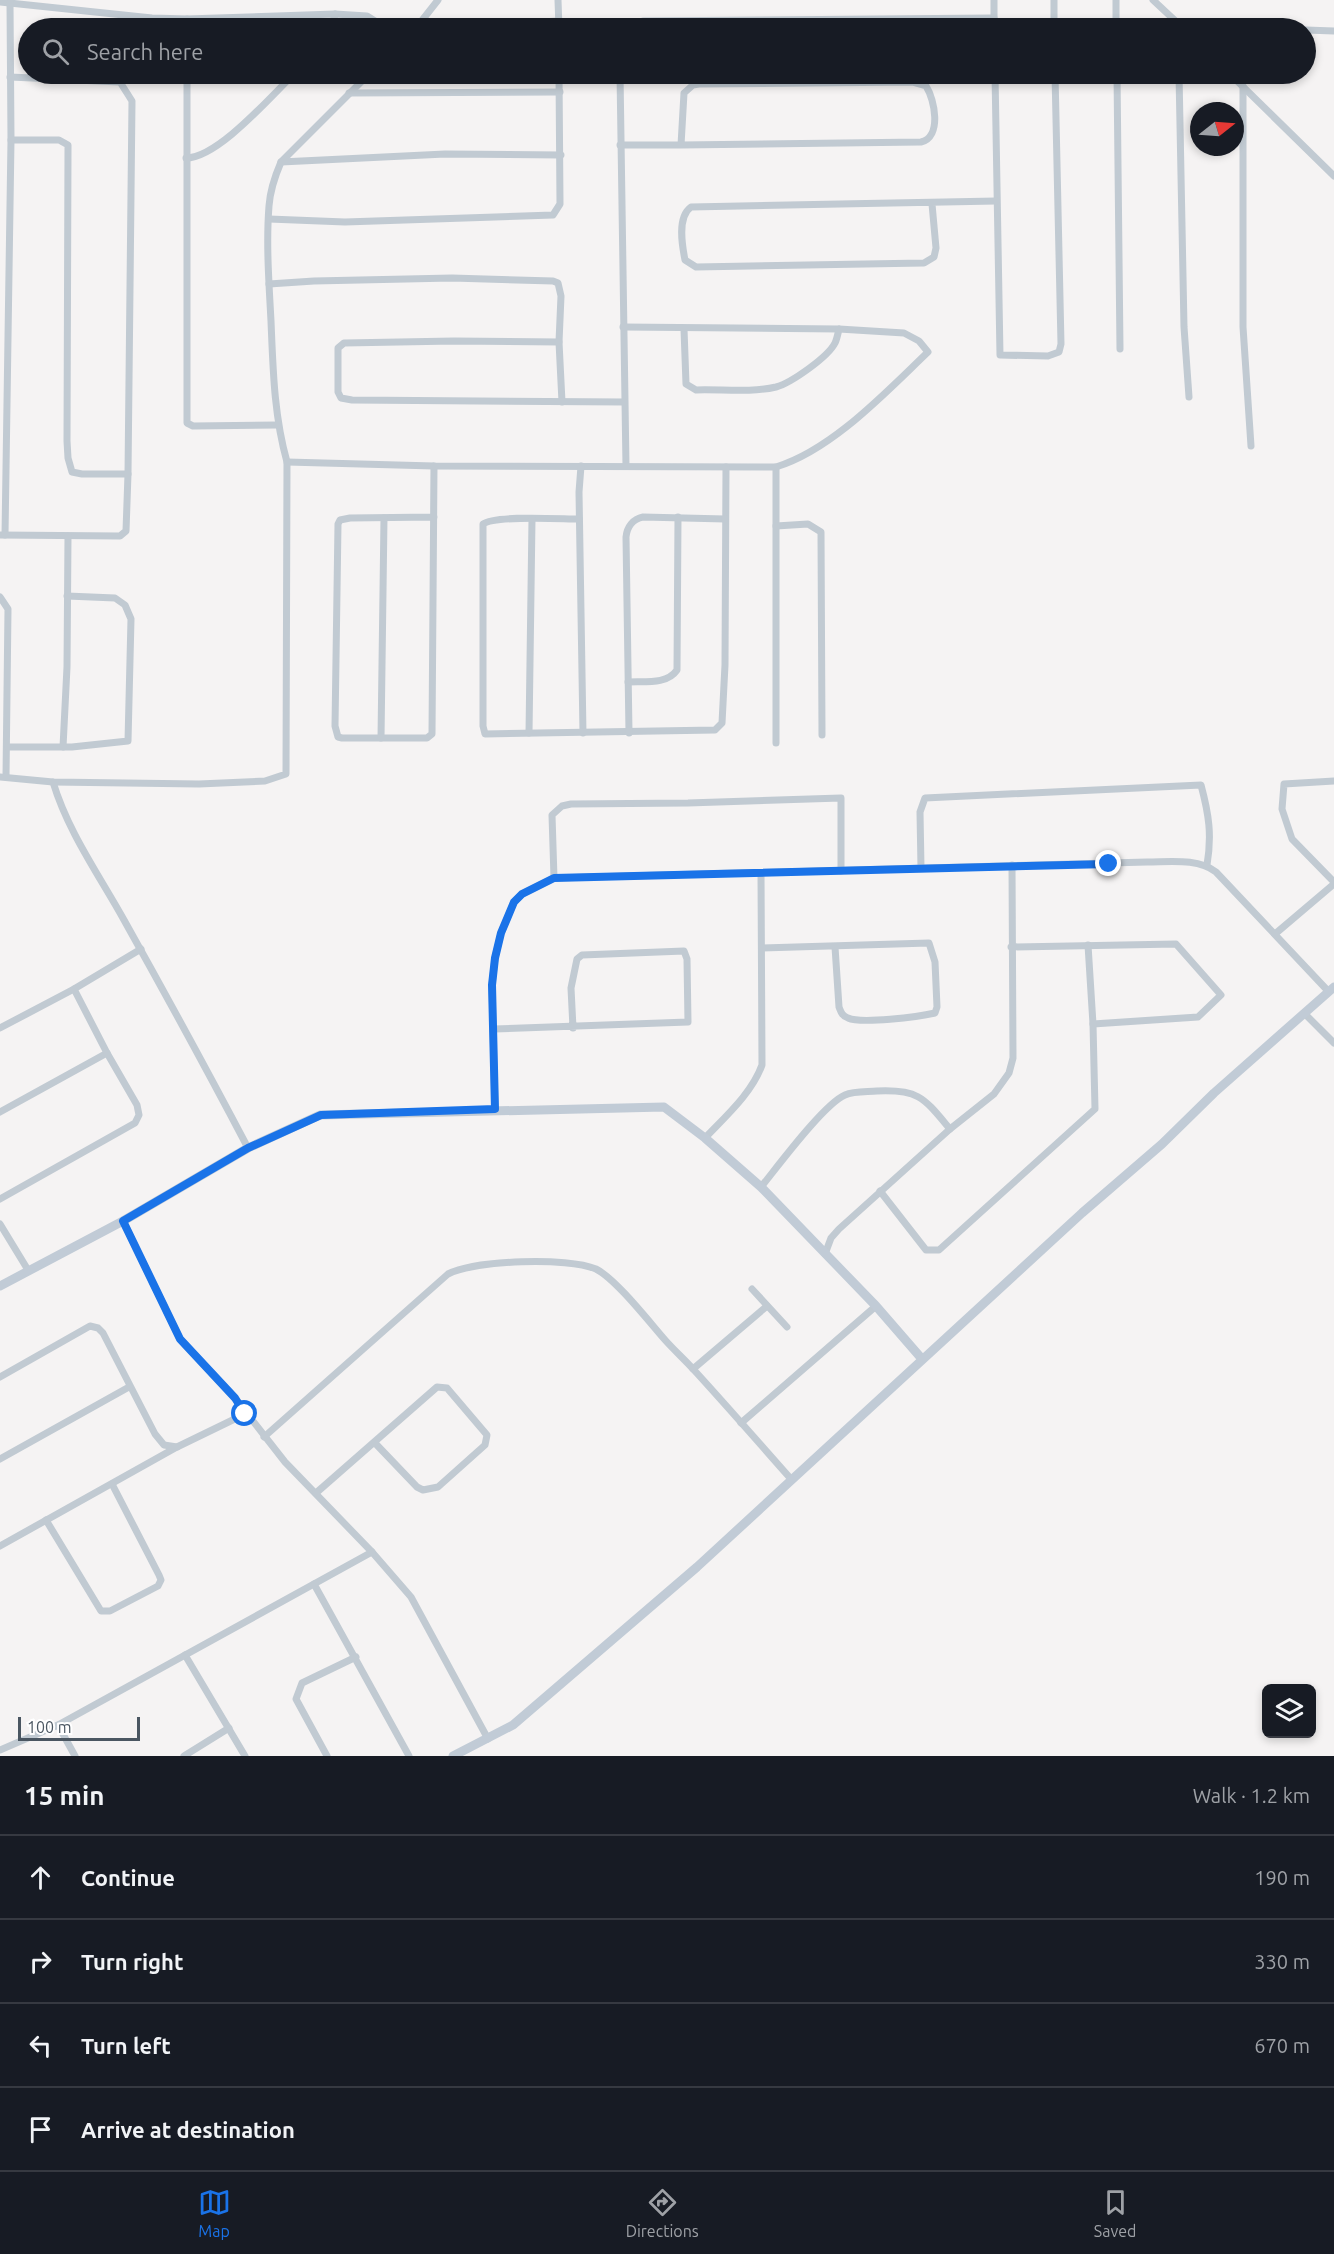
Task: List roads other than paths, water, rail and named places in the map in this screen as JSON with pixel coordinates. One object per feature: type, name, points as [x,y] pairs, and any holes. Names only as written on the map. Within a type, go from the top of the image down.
[{"type":"street","points":[[424,18],[438,0]]},
{"type":"street","points":[[558,0],[559,18]]},
{"type":"street","points":[[994,0],[994,18]]},
{"type":"street","points":[[1054,0],[1054,18]]},
{"type":"street","points":[[1116,0],[1116,18]]},
{"type":"street","points":[[1153,0],[1172,18]]},
{"type":"street","points":[[0,2],[152,18]]},
{"type":"street","points":[[10,3],[11,140],[4,264],[2,535],[120,536],[126,531],[132,101],[121,84]]},
{"type":"street","points":[[334,18],[335,14]]},
{"type":"street","points":[[217,18],[335,14],[370,18]]},
{"type":"street","points":[[1316,30],[1334,31]]},
{"type":"street","points":[[10,77],[18,77]]},
{"type":"street","points":[[187,84],[187,423],[193,426],[277,425]]},
{"type":"street","points":[[186,158],[199,156],[220,144],[283,84]]},
{"type":"street","points":[[0,597],[8,609],[8,747],[3,777],[53,782],[198,784],[265,781],[286,774],[287,462],[277,425],[269,284],[269,219],[272,191],[281,162],[358,84]]},
{"type":"street","points":[[269,219],[345,222],[553,215],[560,204],[560,84]]},
{"type":"street","points":[[620,84],[626,466]]},
{"type":"street","points":[[681,145],[684,93],[693,85],[766,84]]},
{"type":"street","points":[[620,145],[921,142],[927,140],[932,134],[933,100],[926,86],[919,84]]},
{"type":"street","points":[[995,84],[1000,355],[1048,356],[1059,352],[1061,344],[1055,84]]},
{"type":"street","points":[[1117,84],[1120,349]]},
{"type":"street","points":[[1179,84],[1184,327],[1189,397]]},
{"type":"street","points":[[1243,86],[1334,176]]},
{"type":"street","points":[[1243,86],[1242,318],[1251,446]]},
{"type":"street","points":[[349,93],[560,92]]},
{"type":"street","points":[[11,140],[59,140],[68,145],[69,149],[67,441],[70,467],[72,472],[82,474],[128,474]]},
{"type":"street","points":[[281,162],[445,154],[561,155]]},
{"type":"street","points":[[932,204],[936,248],[934,257],[924,263],[696,267],[685,260],[682,229],[684,216],[691,207],[996,201]]},
{"type":"street","points":[[269,284],[314,280],[453,278],[553,280],[558,283],[561,296],[562,402]]},
{"type":"street","points":[[287,462],[434,466],[776,467],[791,462],[822,445],[883,394],[928,352],[919,341],[904,333],[839,329],[623,327]]},
{"type":"street","points":[[684,328],[686,384],[696,390],[765,389],[784,384],[812,366],[831,348],[836,342],[839,329]]},
{"type":"street","points":[[560,342],[352,341],[338,348],[337,387],[341,398],[352,400],[624,402]]},
{"type":"street","points":[[434,466],[434,517],[432,734],[427,738],[338,737],[337,527],[340,520],[434,517]]},
{"type":"street","points":[[581,466],[579,519],[583,733]]},
{"type":"street","points":[[579,519],[489,521],[482,527],[483,729],[487,735],[715,730],[722,723],[726,467]]},
{"type":"street","points":[[776,467],[776,743]]},
{"type":"street","points":[[628,682],[664,680],[674,675],[677,670],[678,517]]},
{"type":"street","points":[[381,738],[384,518]]},
{"type":"street","points":[[629,733],[627,532],[633,521],[638,518],[725,519]]},
{"type":"street","points":[[529,733],[532,519]]},
{"type":"street","points":[[776,526],[808,524],[821,532],[822,735]]},
{"type":"street","points":[[63,747],[68,536]]},
{"type":"street","points":[[8,747],[63,747],[128,741],[131,619],[125,605],[114,598],[67,596]]},
{"type":"street","points":[[1275,934],[1334,883],[1292,838],[1282,809],[1284,784],[1334,781]]},
{"type":"street","points":[[53,782],[75,833],[141,949],[248,1148]]},
{"type":"street","points":[[921,868],[920,812],[925,798],[1201,785],[1210,818],[1210,847],[1207,865]]},
{"type":"street","points":[[554,878],[552,815],[562,806],[572,804],[841,798],[841,871]]},
{"type":"street","points":[[453,1756],[513,1725],[697,1567],[1082,1212],[1162,1144],[1304,1012],[1332,990],[1207,865],[1176,862],[1012,865],[554,878],[522,894],[514,902],[507,916],[495,958],[492,985],[495,1109]]},
{"type":"street","points":[[825,1254],[831,1238],[839,1229],[950,1129],[994,1094],[1008,1073],[1013,1058],[1012,865]]},
{"type":"street","points":[[705,1138],[733,1109],[759,1074],[762,1065],[761,873]]},
{"type":"street","points":[[762,948],[929,943],[935,962],[937,1007],[935,1013],[864,1020],[849,1019],[843,1015],[839,1007],[835,947]]},
{"type":"street","points":[[1011,947],[1176,944],[1221,995],[1198,1017],[1093,1024]]},
{"type":"street","points":[[880,1191],[926,1250],[939,1250],[1095,1109],[1088,945]]},
{"type":"street","points":[[0,1028],[74,989],[141,949]]},
{"type":"street","points":[[494,1029],[573,1028],[687,1022],[687,959],[684,951],[582,955],[577,958],[571,988],[573,1028]]},
{"type":"street","points":[[0,1199],[135,1123],[140,1115],[137,1105],[74,989]]},
{"type":"street","points":[[1304,1012],[1334,1043]]},
{"type":"street","points":[[0,1112],[107,1053]]},
{"type":"street","points":[[761,1187],[825,1110],[846,1094],[896,1090],[915,1094],[924,1100],[950,1129]]},
{"type":"street","points":[[0,1286],[123,1221],[248,1148],[321,1115],[495,1109],[664,1107],[705,1138],[761,1187],[876,1306],[922,1359]]},
{"type":"street","points":[[123,1221],[180,1339],[235,1398],[245,1414],[285,1462],[372,1552],[411,1597],[488,1738]]},
{"type":"street","points":[[0,1224],[28,1270]]},
{"type":"street","points":[[264,1437],[376,1339],[439,1280],[458,1269],[472,1266],[542,1263],[581,1265],[606,1275],[791,1479]]},
{"type":"street","points":[[752,1289],[787,1327]]},
{"type":"street","points":[[693,1369],[767,1306]]},
{"type":"street","points":[[741,1423],[876,1306]]},
{"type":"street","points":[[0,1377],[90,1326],[98,1328],[103,1333],[129,1388],[159,1440],[164,1445],[177,1447]]},
{"type":"street","points":[[0,1459],[129,1388]]},
{"type":"street","points":[[316,1493],[374,1442],[437,1388],[447,1388],[487,1435],[485,1445],[438,1487],[423,1490],[417,1487],[374,1442]]},
{"type":"street","points":[[0,1546],[177,1447],[245,1414]]},
{"type":"street","points":[[46,1520],[101,1611],[110,1611],[158,1586],[159,1575],[112,1484]]},
{"type":"street","points":[[0,1750],[58,1725],[372,1552]]},
{"type":"street","points":[[314,1584],[409,1756]]},
{"type":"street","points":[[184,1655],[245,1756]]},
{"type":"street","points":[[327,1756],[296,1699],[302,1683],[356,1658]]},
{"type":"street","points":[[58,1725],[75,1756]]},
{"type":"street","points":[[184,1756],[229,1728]]}]
